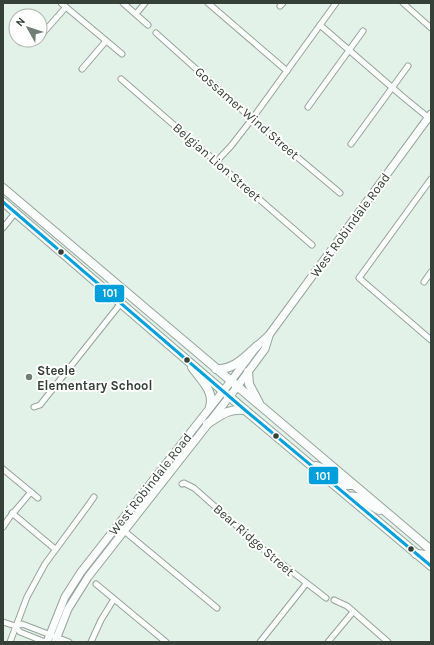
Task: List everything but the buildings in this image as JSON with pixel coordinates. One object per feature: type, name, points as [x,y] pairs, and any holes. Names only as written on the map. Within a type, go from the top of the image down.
[{"type":"main road","name":"West Robindale Road","points":[[46,642],[54,638],[77,593],[93,569],[207,424],[257,346],[269,335],[430,117]]},
{"type":"main road","points":[[3,188],[431,550]]},
{"type":"main road","points":[[3,196],[11,201],[14,198]]},
{"type":"main road","points":[[3,202],[183,355],[245,410],[431,566]]},
{"type":"main road","points":[[15,213],[23,213],[34,222],[45,224]]},
{"type":"main road","points":[[93,280],[106,284],[118,293],[128,293]]},
{"type":"main road","points":[[121,303],[128,303],[143,314],[157,318]]},
{"type":"main road","name":"West Robindale Road","points":[[234,384],[248,372],[264,349],[269,335]]},
{"type":"main road","points":[[216,369],[224,369],[234,366],[257,346]]},
{"type":"main road","points":[[183,355],[209,391],[212,400],[210,407]]},
{"type":"main road","points":[[248,372],[249,384],[260,406]]},
{"type":"main road","name":"West Robindale Road","points":[[54,638],[61,607],[76,580],[210,407],[227,394]]},
{"type":"main road","points":[[207,424],[231,410],[245,410]]},
{"type":"main road","points":[[168,474],[171,466],[181,451],[179,448]]},
{"type":"main road","points":[[308,463],[322,468],[343,484],[353,484]]},
{"type":"main road","points":[[349,497],[357,496],[370,506],[387,513]]},
{"type":"main road","points":[[416,554],[427,555],[431,558]]},
{"type":"street","points":[[61,3],[122,54]]},
{"type":"street","points":[[123,3],[148,25]]},
{"type":"street","points":[[136,14],[145,3]]},
{"type":"street","points":[[208,3],[287,71]]},
{"type":"street","points":[[216,162],[231,146],[252,119],[336,3]]},
{"type":"street","points":[[403,3],[431,28]]},
{"type":"street","points":[[48,27],[66,7]]},
{"type":"street","points":[[320,25],[392,88],[430,117]]},
{"type":"street","points":[[308,106],[363,31]]},
{"type":"street","name":"Gossamer Wind Street","points":[[156,33],[252,119],[340,193]]},
{"type":"street","points":[[82,69],[106,41]]},
{"type":"street","points":[[351,144],[408,66]]},
{"type":"street","name":"Belgian Lion Street","points":[[121,79],[312,245]]},
{"type":"street","points":[[431,179],[359,278],[431,340]]},
{"type":"street","points":[[3,228],[15,213]]},
{"type":"street","points":[[424,282],[431,272]]},
{"type":"street","points":[[34,407],[40,405],[121,303]]},
{"type":"street","points":[[3,469],[38,498]]},
{"type":"street","name":"Bear Ridge Street","points":[[182,484],[188,484],[194,488],[264,550],[326,598]]},
{"type":"street","points":[[3,527],[12,513],[31,492]]},
{"type":"street","points":[[10,642],[31,590],[55,549],[88,507],[94,497]]},
{"type":"street","points":[[12,513],[55,549]]},
{"type":"street","points":[[117,526],[216,608]]},
{"type":"street","points":[[96,584],[166,642]]},
{"type":"street","points":[[260,642],[306,584]]},
{"type":"street","points":[[91,642],[101,620],[114,599]]},
{"type":"street","points":[[334,600],[343,604],[387,642]]},
{"type":"street","points":[[328,642],[353,612]]},
{"type":"street","points":[[3,622],[16,626],[22,624],[54,638],[69,642]]},
{"type":"street","points":[[16,626],[20,632],[46,642]]},
{"type":"transit line","name":"101","points":[[3,202],[245,410],[431,566]]},
{"type":"place","name":"Steele Elementary School","points":[[29,377]]}]
